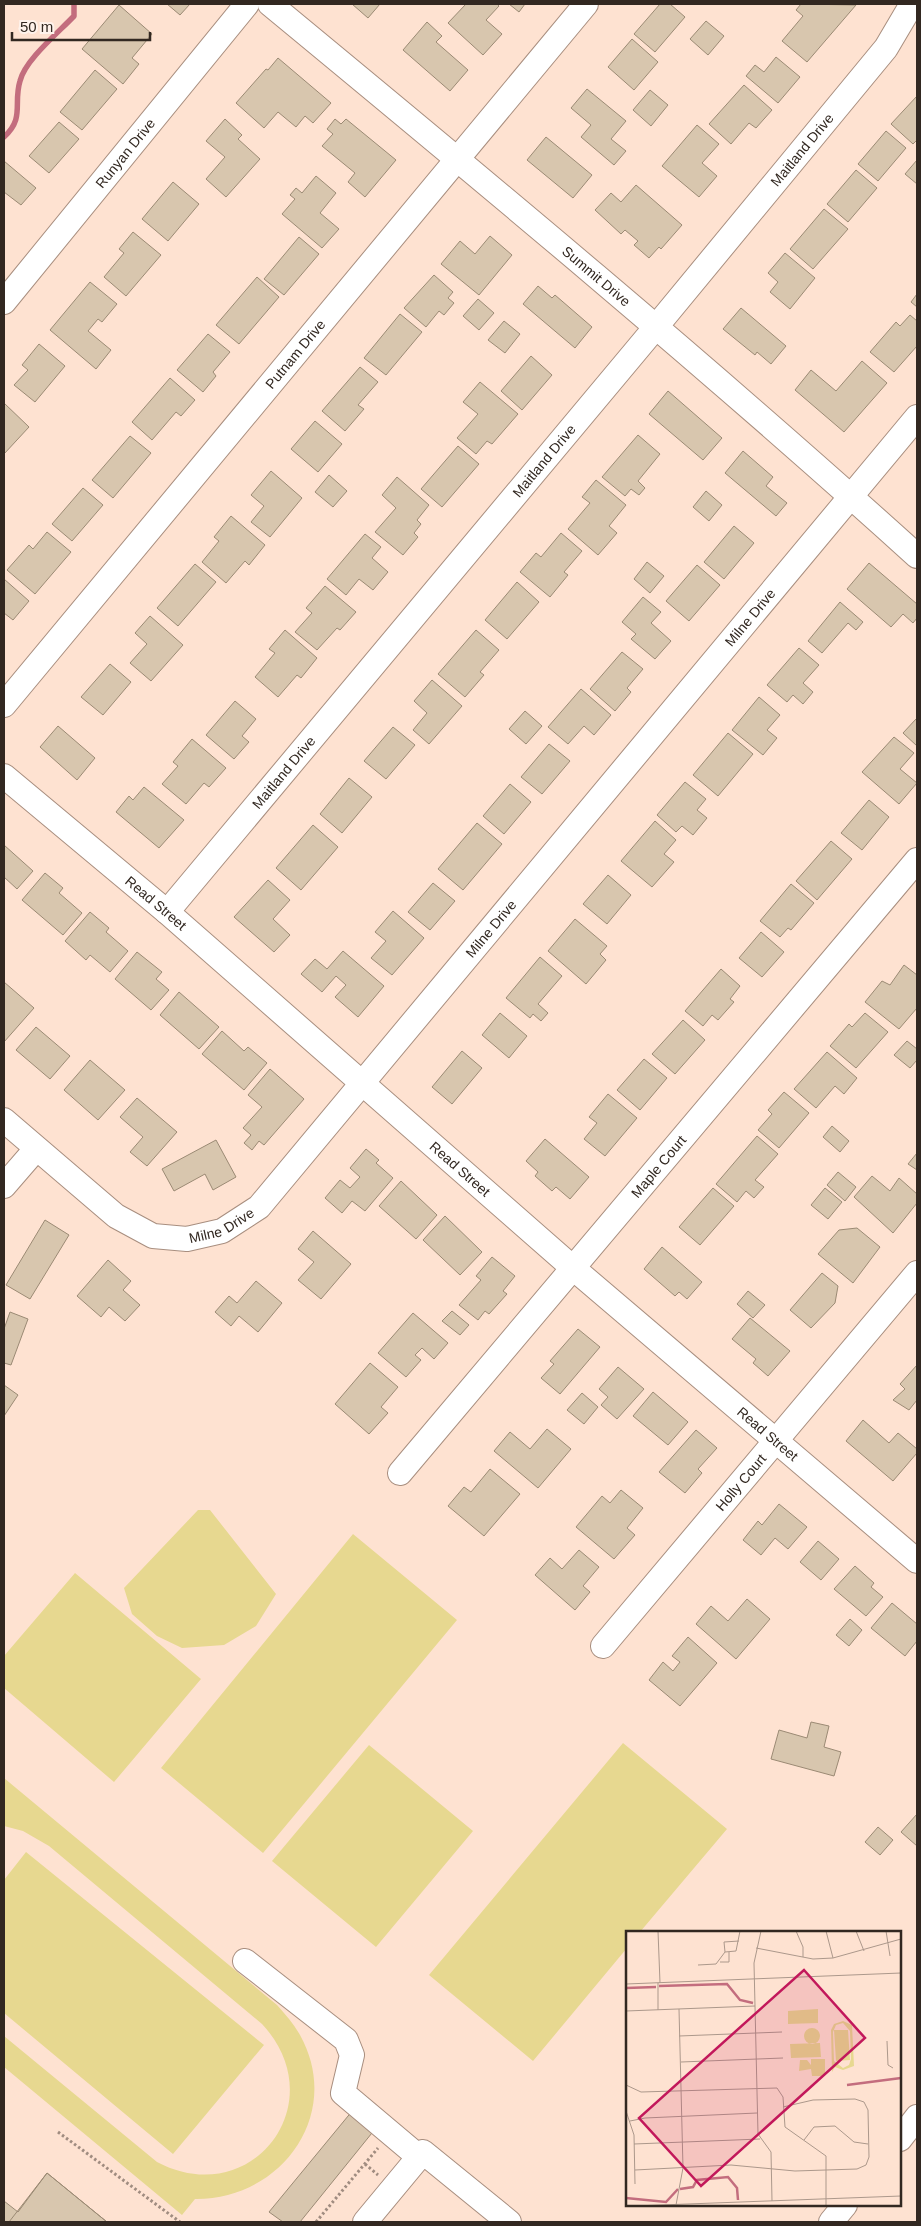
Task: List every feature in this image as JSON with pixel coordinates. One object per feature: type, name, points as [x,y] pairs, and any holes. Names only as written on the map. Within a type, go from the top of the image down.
[{"type":"street","name":"Runyan Drive","points":[[4,302],[247,4]]},
{"type":"street","name":"Summit Drive","points":[[270,4],[457,158],[851,496],[917,556]]},
{"type":"street","name":"Putnam Drive","points":[[4,705],[586,4]]},
{"type":"street","name":"Maitland Drive","points":[[167,912],[886,48],[912,4]]},
{"type":"street","name":"Milne Drive","points":[[4,1120],[116,1216],[153,1236],[188,1238],[222,1232],[259,1207],[917,417]]},
{"type":"street","name":"Read Street","points":[[4,776],[167,912],[573,1268],[917,1561]]},
{"type":"street","name":"Maple Court","points":[[400,1473],[917,860]]},
{"type":"street","points":[[4,1186],[36,1149]]},
{"type":"street","name":"Holly Court","points":[[604,1646],[917,1273]]},
{"type":"street","points":[[245,1961],[346,2040],[352,2055],[343,2093],[419,2157]]},
{"type":"street","points":[[901,2138],[917,2118]]},
{"type":"street","points":[[365,2222],[423,2152],[510,2222]]},
{"type":"street","points":[[831,2222],[844,2206]]},
{"type":"path","points":[[58,2132],[180,2222]]},
{"type":"path","points":[[316,2222],[382,2143]]},
{"type":"shaded area","points":[[198,1510],[210,1510],[276,1594],[256,1626],[224,1645],[182,1648],[157,1636],[132,1614],[124,1588]]},
{"type":"shaded area","points":[[353,1534],[457,1620],[263,1853],[161,1768]]},
{"type":"shaded area","points":[[75,1573],[201,1679],[114,1782],[4,1688],[4,1656]]},
{"type":"shaded area","points":[[623,1743],[727,1829],[641,1931],[626,1931],[626,1949],[533,2061],[429,1975]]},
{"type":"shaded area","points":[[369,1745],[473,1831],[376,1947],[272,1861]]},
{"type":"shaded area","points":[[4,1778],[277,2005],[298,2031],[312,2065],[314,2094],[309,2122],[296,2147],[278,2168],[254,2185],[226,2195],[195,2199],[182,2215],[4,2067],[4,2036],[157,2162],[192,2174],[224,2172],[251,2161],[272,2141],[286,2115],[290,2086],[282,2054],[262,2024],[49,1846],[23,1831],[4,1826]]},
{"type":"shaded area","points":[[26,1852],[264,2045],[173,2154],[4,2013],[4,1880]]},
{"type":"building","points":[[167,4],[190,4],[180,15]]},
{"type":"building","points":[[352,4],[380,4],[368,18]]},
{"type":"building","points":[[466,4],[497,4],[499,6],[486,20],[502,34],[483,55],[448,23]]},
{"type":"building","points":[[509,4],[525,4],[519,12]]},
{"type":"building","points":[[660,4],[670,4],[685,17],[655,52],[634,34]]},
{"type":"building","points":[[801,4],[856,5],[807,62],[782,41],[803,16],[796,10]]},
{"type":"building","points":[[119,5],[152,34],[132,58],[139,64],[123,84],[82,49]]},
{"type":"building","points":[[706,21],[724,36],[708,55],[690,39]]},
{"type":"building","points":[[427,22],[442,36],[436,42],[468,70],[450,91],[403,50]]},
{"type":"building","points":[[632,39],[658,62],[634,90],[608,67]]},
{"type":"building","points":[[776,57],[800,77],[778,103],[746,76],[755,65],[764,72]]},
{"type":"building","points":[[278,58],[331,103],[313,123],[305,116],[296,127],[278,112],[264,128],[236,103]]},
{"type":"building","points":[[95,70],[117,89],[82,130],[60,112]]},
{"type":"building","points":[[744,85],[772,110],[756,128],[749,123],[731,144],[709,124]]},
{"type":"building","points":[[587,89],[626,121],[611,139],[626,151],[614,165],[581,137],[591,125],[571,108]]},
{"type":"building","points":[[650,90],[668,105],[651,126],[633,110]]},
{"type":"building","points":[[917,96],[917,140],[913,144],[891,124]]},
{"type":"building","points":[[225,119],[242,135],[238,139],[260,159],[226,197],[206,179],[225,157],[206,141]]},
{"type":"building","points":[[335,119],[341,124],[346,119],[396,160],[365,197],[348,182],[355,173],[322,146],[333,134],[327,129]]},
{"type":"building","points":[[59,122],[79,139],[49,173],[29,156]]},
{"type":"building","points":[[697,125],[719,144],[702,163],[717,176],[699,197],[662,166]]},
{"type":"building","points":[[886,131],[906,148],[878,181],[858,164]]},
{"type":"building","points":[[546,137],[592,175],[573,198],[527,160]]},
{"type":"building","points":[[917,160],[917,184],[905,174]]},
{"type":"building","points":[[4,161],[36,188],[21,205],[4,192]]},
{"type":"building","points":[[856,170],[877,188],[848,222],[827,204]]},
{"type":"building","points":[[316,176],[336,193],[320,213],[339,229],[322,248],[282,214],[295,199],[290,195],[296,188],[302,193]]},
{"type":"building","points":[[173,182],[199,204],[168,241],[142,219]]},
{"type":"building","points":[[636,185],[682,225],[661,249],[659,247],[649,258],[634,245],[638,241],[625,230],[621,234],[595,210],[611,193],[621,202]]},
{"type":"building","points":[[824,209],[848,229],[813,269],[790,249]]},
{"type":"building","points":[[133,232],[161,255],[126,296],[104,277],[124,253],[119,249]]},
{"type":"building","points":[[490,236],[512,255],[479,295],[441,264],[460,241],[475,254]]},
{"type":"building","points":[[299,237],[319,254],[284,295],[264,279]]},
{"type":"building","points":[[785,253],[815,278],[790,309],[770,292],[778,282],[768,273]]},
{"type":"building","points":[[434,275],[453,292],[448,298],[454,303],[444,315],[439,311],[426,327],[404,308]]},
{"type":"building","points":[[257,277],[279,297],[239,344],[216,325]]},
{"type":"building","points":[[90,282],[117,304],[102,322],[98,319],[88,331],[111,350],[96,369],[50,330]]},
{"type":"building","points":[[538,286],[552,298],[555,295],[592,327],[575,348],[523,304]]},
{"type":"building","points":[[917,294],[917,307],[911,302]]},
{"type":"building","points":[[478,299],[494,313],[479,330],[463,316]]},
{"type":"building","points":[[741,308],[786,346],[771,364],[757,352],[755,355],[723,329]]},
{"type":"building","points":[[400,314],[422,332],[386,375],[364,358]]},
{"type":"building","points":[[910,315],[917,321],[917,346],[894,372],[870,352],[896,322],[900,326]]},
{"type":"building","points":[[504,321],[520,334],[505,353],[488,340]]},
{"type":"building","points":[[208,334],[230,352],[213,372],[216,376],[203,392],[177,370]]},
{"type":"building","points":[[39,344],[65,366],[35,402],[14,385],[28,370],[22,365]]},
{"type":"building","points":[[531,356],[552,375],[522,410],[501,391]]},
{"type":"building","points":[[862,361],[887,383],[844,432],[795,390],[811,370],[836,391]]},
{"type":"building","points":[[360,367],[378,382],[358,405],[364,409],[345,431],[322,411]]},
{"type":"building","points":[[170,378],[195,400],[181,416],[176,412],[152,440],[132,422]]},
{"type":"building","points":[[480,382],[518,414],[492,444],[487,441],[476,454],[457,438],[478,414],[463,402]]},
{"type":"building","points":[[668,391],[722,438],[703,460],[649,414]]},
{"type":"building","points":[[4,403],[29,427],[4,454]]},
{"type":"building","points":[[315,421],[342,444],[318,472],[291,449]]},
{"type":"building","points":[[638,435],[660,454],[638,481],[645,488],[639,495],[631,489],[625,496],[602,477]]},
{"type":"building","points":[[130,436],[151,453],[113,498],[92,480]]},
{"type":"building","points":[[458,446],[479,464],[442,507],[421,489]]},
{"type":"building","points":[[743,451],[773,477],[766,486],[787,503],[776,516],[725,473]]},
{"type":"building","points":[[271,471],[302,498],[270,537],[251,522],[264,506],[251,495]]},
{"type":"building","points":[[329,475],[347,491],[333,507],[315,492]]},
{"type":"building","points":[[397,477],[429,505],[417,520],[421,524],[414,533],[418,537],[403,555],[375,532],[396,508],[382,495]]},
{"type":"building","points":[[596,480],[626,505],[609,526],[617,533],[598,555],[568,529],[590,503],[582,497]]},
{"type":"building","points":[[83,488],[103,505],[72,541],[52,524]]},
{"type":"building","points":[[706,491],[722,505],[709,521],[693,507]]},
{"type":"building","points":[[231,516],[265,545],[249,565],[245,561],[226,583],[202,562],[219,541],[214,537]]},
{"type":"building","points":[[734,526],[754,543],[724,579],[704,562]]},
{"type":"building","points":[[47,532],[71,552],[35,594],[7,570],[29,545],[33,549]]},
{"type":"building","points":[[561,533],[582,551],[564,572],[568,575],[550,597],[520,572],[536,553],[541,557]]},
{"type":"building","points":[[365,534],[381,547],[372,558],[388,572],[373,590],[359,579],[346,595],[327,579]]},
{"type":"building","points":[[647,562],[664,576],[650,593],[634,579]]},
{"type":"building","points":[[869,563],[917,604],[917,618],[913,623],[903,614],[891,627],[847,589]]},
{"type":"building","points":[[195,564],[216,582],[178,626],[157,608]]},
{"type":"building","points":[[697,565],[720,585],[689,621],[666,601]]},
{"type":"building","points":[[4,579],[29,601],[13,620],[4,613]]},
{"type":"building","points":[[517,582],[539,602],[507,639],[485,620]]},
{"type":"building","points":[[325,586],[356,612],[340,630],[337,628],[317,650],[295,632],[312,613],[306,608]]},
{"type":"building","points":[[643,597],[661,612],[651,623],[671,641],[655,659],[631,639],[636,634],[622,622]]},
{"type":"building","points":[[840,602],[863,622],[856,630],[848,623],[822,653],[808,641]]},
{"type":"building","points":[[150,616],[183,645],[151,681],[130,663],[147,644],[135,633]]},
{"type":"building","points":[[285,630],[317,658],[301,678],[297,675],[278,697],[255,677],[275,653],[269,649]]},
{"type":"building","points":[[476,630],[499,650],[480,672],[484,675],[465,697],[438,674]]},
{"type":"building","points":[[799,648],[819,665],[803,683],[813,692],[803,704],[793,695],[787,702],[767,685]]},
{"type":"building","points":[[622,652],[643,669],[627,688],[631,692],[615,711],[590,689]]},
{"type":"building","points":[[110,664],[131,682],[103,715],[81,697]]},
{"type":"building","points":[[432,680],[462,706],[429,744],[413,730],[427,713],[414,701]]},
{"type":"building","points":[[581,689],[611,715],[594,735],[584,726],[568,744],[548,727]]},
{"type":"building","points":[[759,697],[780,715],[767,730],[777,738],[763,755],[732,730]]},
{"type":"building","points":[[235,701],[256,719],[242,736],[249,742],[234,759],[206,735]]},
{"type":"building","points":[[525,711],[542,726],[526,744],[509,729]]},
{"type":"building","points":[[917,720],[917,746],[903,733]]},
{"type":"building","points":[[58,726],[95,758],[77,780],[40,747]]},
{"type":"building","points":[[393,727],[415,745],[386,779],[364,761]]},
{"type":"building","points":[[728,733],[753,754],[718,796],[693,775]]},
{"type":"building","points":[[894,737],[914,753],[900,769],[917,783],[899,804],[862,772]]},
{"type":"building","points":[[192,739],[226,768],[209,787],[204,783],[186,804],[162,784],[178,766],[173,762]]},
{"type":"building","points":[[549,744],[570,761],[542,794],[521,777]]},
{"type":"building","points":[[349,778],[372,797],[342,833],[320,814]]},
{"type":"building","points":[[685,782],[706,799],[697,810],[707,818],[693,835],[682,826],[676,832],[657,815]]},
{"type":"building","points":[[510,784],[531,802],[504,834],[483,816]]},
{"type":"building","points":[[144,787],[184,820],[159,848],[116,812],[129,796],[133,800]]},
{"type":"building","points":[[869,800],[889,817],[862,850],[841,833]]},
{"type":"building","points":[[655,821],[676,840],[664,854],[674,862],[652,887],[621,861]]},
{"type":"building","points":[[477,823],[502,844],[463,890],[438,869]]},
{"type":"building","points":[[313,825],[338,847],[301,890],[276,868]]},
{"type":"building","points":[[831,841],[852,859],[817,900],[796,881]]},
{"type":"building","points":[[4,845],[33,871],[17,889],[4,877]]},
{"type":"building","points":[[45,873],[63,888],[59,893],[82,913],[63,935],[22,900]]},
{"type":"building","points":[[608,875],[631,895],[607,924],[583,904]]},
{"type":"building","points":[[268,880],[290,900],[273,919],[290,935],[274,952],[234,917]]},
{"type":"building","points":[[433,883],[455,901],[430,930],[408,912]]},
{"type":"building","points":[[791,884],[814,903],[791,930],[788,928],[780,937],[760,921]]},
{"type":"building","points":[[393,911],[424,938],[392,975],[371,958],[386,941],[375,932]]},
{"type":"building","points":[[90,912],[109,928],[106,932],[128,951],[110,972],[90,955],[86,960],[65,941]]},
{"type":"building","points":[[575,919],[607,946],[600,954],[606,960],[586,984],[548,951]]},
{"type":"building","points":[[761,932],[784,952],[762,977],[739,958]]},
{"type":"building","points":[[343,951],[384,986],[358,1017],[335,997],[346,985],[336,976],[322,992],[301,974],[315,959],[327,969]]},
{"type":"building","points":[[137,952],[162,972],[156,979],[169,990],[151,1010],[115,979]]},
{"type":"building","points":[[540,957],[562,976],[538,1004],[548,1013],[541,1021],[533,1014],[530,1018],[506,998]]},
{"type":"building","points":[[904,965],[917,975],[917,1008],[899,1029],[865,1002],[882,981],[890,985]]},
{"type":"building","points":[[721,969],[740,986],[730,999],[734,1002],[718,1020],[712,1015],[703,1026],[685,1011]]},
{"type":"building","points":[[4,982],[34,1008],[4,1042]]},
{"type":"building","points":[[179,992],[219,1027],[199,1049],[160,1015]]},
{"type":"building","points":[[500,1013],[527,1036],[509,1058],[482,1035]]},
{"type":"building","points":[[865,1013],[888,1032],[856,1068],[830,1046],[849,1024],[852,1027]]},
{"type":"building","points":[[683,1020],[705,1040],[675,1074],[652,1054]]},
{"type":"building","points":[[36,1027],[70,1056],[50,1079],[16,1050]]},
{"type":"building","points":[[222,1031],[244,1051],[248,1047],[267,1063],[244,1090],[202,1054]]},
{"type":"building","points":[[907,1041],[917,1049],[917,1060],[910,1068],[894,1055]]},
{"type":"building","points":[[462,1051],[482,1068],[452,1104],[432,1087]]},
{"type":"building","points":[[827,1052],[857,1078],[844,1094],[835,1086],[816,1108],[794,1089]]},
{"type":"building","points":[[644,1059],[667,1078],[640,1110],[617,1090]]},
{"type":"building","points":[[90,1060],[125,1090],[98,1120],[64,1090]]},
{"type":"building","points":[[270,1069],[304,1099],[264,1145],[259,1141],[252,1150],[244,1143],[251,1135],[243,1128],[262,1107],[248,1095]]},
{"type":"building","points":[[784,1092],[809,1113],[779,1148],[758,1130],[772,1114],[768,1110]]},
{"type":"building","points":[[608,1094],[637,1118],[605,1156],[584,1139],[597,1123],[589,1117]]},
{"type":"building","points":[[137,1098],[177,1132],[147,1166],[130,1152],[143,1137],[120,1117]]},
{"type":"building","points":[[832,1126],[849,1141],[840,1152],[823,1137]]},
{"type":"building","points":[[757,1136],[778,1154],[755,1180],[764,1187],[754,1198],[746,1191],[737,1202],[716,1184]]},
{"type":"building","points":[[545,1139],[589,1177],[570,1199],[556,1187],[552,1191],[535,1176],[538,1172],[526,1161]]},
{"type":"building","points":[[216,1140],[236,1177],[213,1190],[205,1174],[174,1191],[162,1169]]},
{"type":"building","points":[[366,1149],[379,1160],[376,1163],[393,1178],[365,1211],[352,1201],[342,1213],[325,1198],[340,1180],[350,1188],[360,1177],[350,1168]]},
{"type":"building","points":[[917,1153],[917,1170],[908,1164]]},
{"type":"building","points":[[838,1172],[856,1187],[845,1201],[827,1185]]},
{"type":"building","points":[[872,1176],[890,1191],[899,1178],[917,1194],[917,1203],[893,1233],[854,1197]]},
{"type":"building","points":[[401,1181],[437,1215],[416,1239],[379,1206]]},
{"type":"building","points":[[713,1188],[734,1206],[700,1245],[679,1227]]},
{"type":"building","points":[[825,1188],[842,1202],[828,1219],[811,1205]]},
{"type":"building","points":[[445,1216],[482,1252],[460,1275],[423,1240]]},
{"type":"building","points":[[45,1220],[69,1235],[30,1299],[6,1285]]},
{"type":"building","points":[[857,1228],[880,1247],[853,1283],[818,1254],[839,1230]]},
{"type":"building","points":[[313,1231],[351,1264],[321,1299],[298,1280],[314,1262],[298,1249]]},
{"type":"building","points":[[662,1247],[702,1282],[687,1299],[679,1292],[675,1296],[644,1269]]},
{"type":"building","points":[[492,1257],[515,1276],[503,1291],[507,1294],[489,1314],[485,1311],[478,1320],[459,1305],[481,1280],[476,1276]]},
{"type":"building","points":[[108,1260],[131,1281],[123,1290],[140,1305],[125,1321],[109,1307],[101,1317],[77,1296]]},
{"type":"building","points":[[822,1273],[838,1286],[835,1303],[811,1328],[790,1310]]},
{"type":"building","points":[[256,1281],[282,1303],[258,1332],[239,1316],[231,1326],[215,1312],[229,1296],[237,1303]]},
{"type":"building","points":[[748,1291],[765,1305],[753,1318],[737,1304]]},
{"type":"building","points":[[452,1311],[469,1325],[460,1335],[442,1321]]},
{"type":"building","points":[[10,1312],[28,1319],[11,1365],[4,1363],[4,1329]]},
{"type":"building","points":[[413,1313],[448,1343],[434,1359],[422,1348],[415,1355],[421,1360],[406,1377],[378,1353]]},
{"type":"building","points":[[750,1318],[790,1351],[768,1376],[753,1363],[756,1359],[732,1339]]},
{"type":"building","points":[[578,1329],[600,1347],[560,1394],[541,1378],[554,1364],[550,1361]]},
{"type":"building","points":[[370,1363],[398,1387],[381,1407],[388,1413],[369,1434],[335,1404]]},
{"type":"building","points":[[917,1365],[917,1400],[909,1410],[893,1400],[905,1389],[900,1384]]},
{"type":"building","points":[[618,1367],[644,1389],[617,1419],[601,1405],[608,1397],[599,1389]]},
{"type":"building","points":[[4,1385],[18,1395],[4,1416]]},
{"type":"building","points":[[653,1392],[688,1422],[668,1445],[633,1416]]},
{"type":"building","points":[[582,1393],[598,1407],[584,1424],[567,1410]]},
{"type":"building","points":[[863,1420],[889,1443],[898,1433],[917,1449],[917,1453],[893,1481],[846,1441]]},
{"type":"building","points":[[547,1429],[571,1449],[538,1488],[494,1451],[510,1432],[530,1449]]},
{"type":"building","points":[[696,1430],[717,1448],[698,1469],[702,1473],[685,1493],[659,1472]]},
{"type":"building","points":[[490,1469],[520,1494],[484,1536],[448,1506],[464,1487],[471,1492]]},
{"type":"building","points":[[621,1490],[643,1508],[627,1528],[635,1535],[614,1559],[576,1527],[602,1496],[610,1503]]},
{"type":"building","points":[[779,1504],[807,1527],[788,1549],[775,1538],[761,1555],[743,1540],[758,1521],[762,1525]]},
{"type":"building","points":[[818,1541],[839,1559],[821,1580],[800,1562]]},
{"type":"building","points":[[579,1550],[599,1567],[583,1586],[590,1592],[575,1610],[535,1575],[550,1558],[562,1569]]},
{"type":"building","points":[[855,1566],[874,1583],[871,1587],[883,1597],[866,1616],[834,1589]]},
{"type":"building","points":[[747,1599],[770,1619],[736,1659],[696,1624],[711,1606],[728,1621]]},
{"type":"building","points":[[892,1603],[917,1624],[917,1641],[905,1656],[871,1628]]},
{"type":"building","points":[[850,1619],[862,1630],[849,1646],[836,1635]]},
{"type":"building","points":[[688,1637],[717,1663],[680,1706],[649,1680],[663,1662],[673,1671],[680,1662],[672,1656]]},
{"type":"building","points":[[811,1722],[829,1726],[824,1747],[841,1752],[834,1776],[771,1759],[779,1730],[807,1738]]},
{"type":"building","points":[[917,1814],[917,1846],[901,1832]]},
{"type":"building","points":[[878,1827],[893,1840],[880,1855],[865,1842]]},
{"type":"building","points":[[353,2110],[376,2128],[300,2222],[283,2222],[269,2212]]},
{"type":"building","points":[[47,2173],[107,2222],[4,2222],[4,2201],[18,2212]]},
{"type":"building","points":[[47,2173],[107,2222],[9,2222]]},
{"type":"waterway","points":[[4,137],[10,130],[16,117],[18,89],[23,73],[35,55],[74,16],[74,4]]}]
